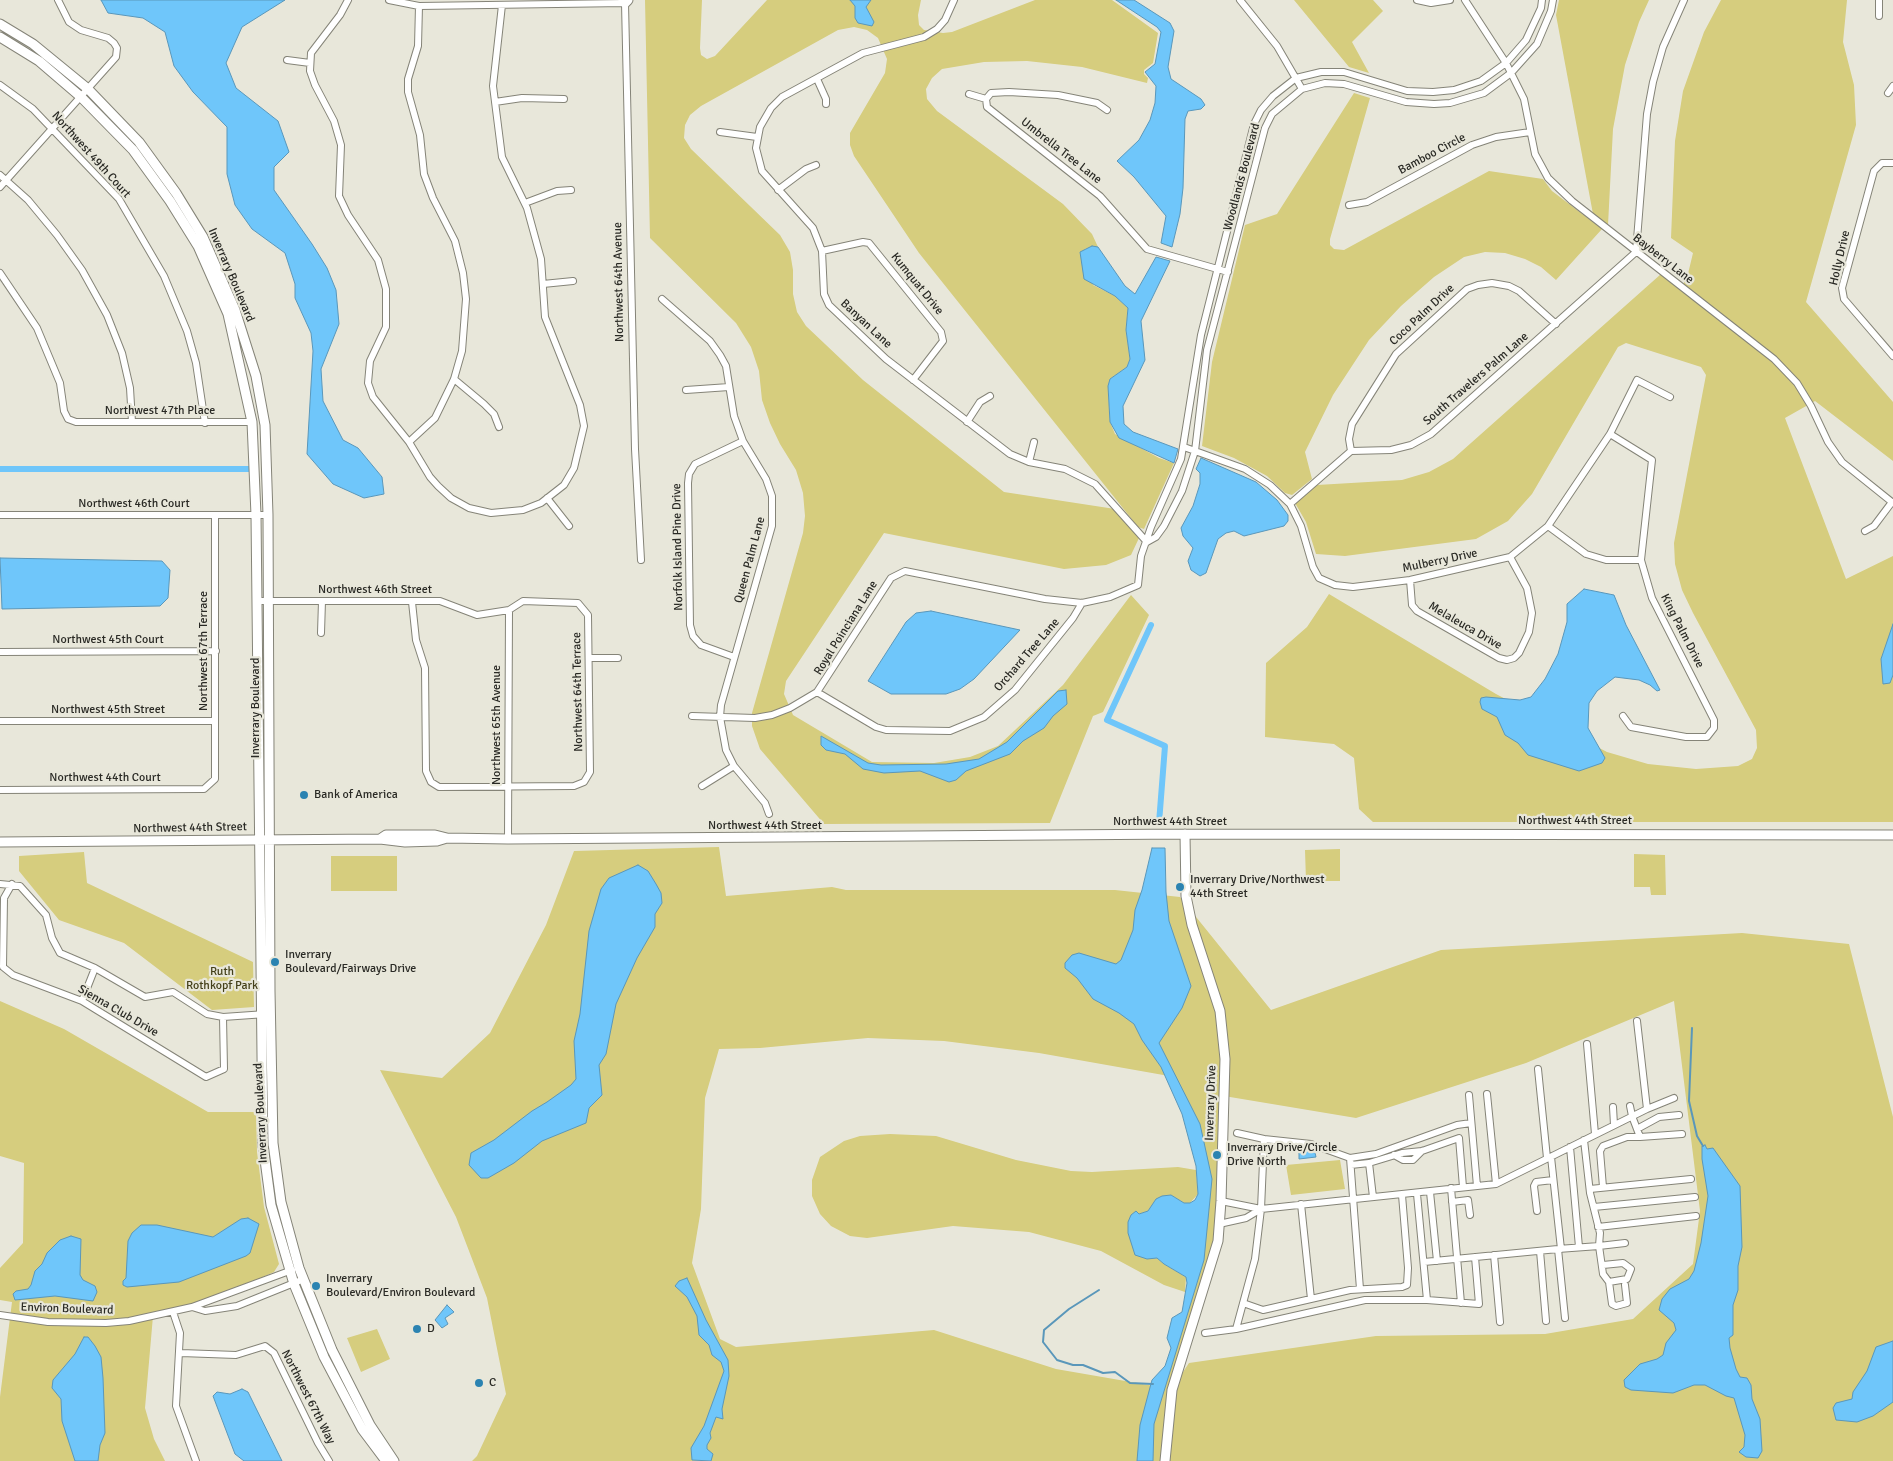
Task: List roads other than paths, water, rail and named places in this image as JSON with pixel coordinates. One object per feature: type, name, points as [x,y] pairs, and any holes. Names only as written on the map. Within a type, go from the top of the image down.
[{"type":"street","points":[[0,187],[116,57],[117,48],[108,38],[80,30],[69,22],[58,0]]},
{"type":"street","points":[[348,0],[340,15],[311,53],[310,71],[315,86],[334,121],[341,145],[339,196],[348,215],[378,260],[386,289],[386,328],[370,362],[368,383],[373,397],[410,442],[430,477],[451,498],[469,508],[491,513],[523,510],[547,498],[564,485],[574,468],[584,426],[580,405],[545,317],[541,259],[525,203],[502,157],[493,76],[502,5]]},
{"type":"street","points":[[388,0],[420,6],[625,1]]},
{"type":"street","points":[[720,132],[757,137],[760,127],[771,108],[782,97],[863,53],[924,37],[937,29],[946,20],[954,0]]},
{"type":"street","points":[[1240,0],[1277,46],[1302,89]]},
{"type":"street","points":[[1417,0],[1431,3],[1450,0]]},
{"type":"street","name":"Bayberry Lane","points":[[1465,0],[1506,63],[1524,99],[1535,154],[1548,178],[1572,201],[1774,359],[1797,383],[1811,406],[1828,442],[1842,462],[1893,502]]},
{"type":"street","name":"Woodlands Boulevard","points":[[1138,586],[1141,556],[1151,527],[1181,459],[1195,366],[1216,269],[1254,124],[1273,96],[1296,78],[1321,72],[1344,72],[1407,90],[1433,92],[1454,90],[1481,81],[1506,63],[1526,40],[1542,0]]},
{"type":"street","name":"Woodlands Boulevard","points":[[1147,542],[1156,537],[1164,526],[1182,491],[1195,450],[1207,350],[1264,128],[1272,114],[1302,89],[1325,84],[1344,84],[1406,102],[1442,103],[1484,92],[1511,73],[1537,44],[1552,11],[1553,0]]},
{"type":"street","points":[[1636,252],[1647,114],[1653,82],[1663,47],[1684,0]]},
{"type":"street","points":[[1879,0],[1879,16]]},
{"type":"street","name":"Northwest 64th Avenue","points":[[625,1],[635,449],[641,560]]},
{"type":"street","points":[[410,442],[435,418],[454,379],[462,352],[466,299],[463,273],[455,241],[433,198],[424,174],[420,135],[408,92],[408,79],[418,46],[420,6]]},
{"type":"street","name":"Inverrary Boulevard","points":[[0,24],[33,44],[88,89],[139,142],[176,193],[202,236],[235,310],[256,376],[265,425],[268,515],[259,839],[263,1145],[271,1205],[294,1284],[324,1357],[362,1429],[386,1461]]},
{"type":"street","name":"Inverrary Boulevard","points":[[0,37],[39,61],[81,97],[133,150],[170,201],[198,246],[228,314],[252,422],[257,601],[269,839],[273,1143],[281,1202],[299,1268],[332,1350],[370,1425],[394,1461]]},
{"type":"street","points":[[287,60],[310,62]]},
{"type":"street","points":[[817,79],[826,99],[826,104]]},
{"type":"street","name":"Northwest 49th Court","points":[[0,84],[33,109],[119,199],[164,276],[188,331],[196,363],[205,423]]},
{"type":"street","points":[[1888,93],[1893,86]]},
{"type":"street","points":[[969,94],[986,99],[992,93],[1009,92],[1058,95],[1098,103],[1107,110]]},
{"type":"street","points":[[495,102],[522,98],[564,99]]},
{"type":"street","name":"Umbrella Tree Lane","points":[[986,99],[987,107],[1100,196],[1147,249],[1228,272]]},
{"type":"street","name":"Bamboo Circle","points":[[1348,205],[1367,202],[1472,145],[1496,137],[1530,132]]},
{"type":"street","name":"Banyan Lane","points":[[757,137],[756,148],[762,171],[813,228],[822,252],[824,294],[829,305],[886,359],[1010,454],[1028,462],[1065,469],[1095,484],[1147,542]]},
{"type":"street","name":"Holly Drive","points":[[1893,163],[1882,163],[1874,171],[1842,288],[1844,299],[1893,356]]},
{"type":"street","points":[[778,190],[806,168],[816,165]]},
{"type":"street","points":[[0,175],[28,200],[58,235],[82,270],[106,315],[122,353],[130,388],[132,422]]},
{"type":"street","points":[[525,203],[557,191],[571,190]]},
{"type":"street","name":"Kumquat Drive","points":[[822,252],[863,242],[869,243],[941,332],[943,341],[913,380]]},
{"type":"street","name":"South Travelers Palm Lane","points":[[1351,450],[1391,450],[1410,445],[1432,434],[1636,252]]},
{"type":"street","name":"Northwest 47th Place","points":[[0,273],[37,328],[60,383],[64,411],[68,419],[76,422],[252,422]]},
{"type":"street","points":[[543,284],[573,281]]},
{"type":"street","name":"Coco Palm Drive","points":[[1351,450],[1349,438],[1352,424],[1396,354],[1467,290],[1478,285],[1492,283],[1509,286],[1519,290],[1556,324]]},
{"type":"street","name":"Queen Palm Lane","points":[[662,299],[710,341],[726,366],[734,416],[742,441],[766,479],[772,496],[774,514],[771,530],[734,657],[721,705],[720,718],[726,750],[734,766],[765,802],[768,814]]},
{"type":"street","points":[[454,379],[494,414],[499,426]]},
{"type":"street","name":"Mulberry Drive","points":[[1184,447],[1245,469],[1270,485],[1290,504],[1301,526],[1313,568],[1319,578],[1335,585],[1353,587],[1410,580],[1510,557],[1548,526],[1610,434],[1637,380],[1670,397]]},
{"type":"street","points":[[686,390],[729,387]]},
{"type":"street","points":[[967,422],[980,402],[990,396]]},
{"type":"street","name":"King Palm Drive","points":[[1610,434],[1652,460],[1641,560],[1652,598],[1714,720],[1714,728],[1707,737],[1686,737],[1631,727],[1623,716]]},
{"type":"street","name":"Norfolk Island Pine Drive","points":[[734,657],[701,645],[693,636],[690,625],[688,483],[689,474],[695,464],[742,441]]},
{"type":"street","points":[[1028,462],[1034,442]]},
{"type":"street","points":[[1290,504],[1351,450]]},
{"type":"street","points":[[547,498],[570,526]]},
{"type":"street","points":[[1865,531],[1874,526],[1893,502]]},
{"type":"street","name":"Northwest 46th Court","points":[[0,515],[268,515]]},
{"type":"street","name":"Northwest 67th Terrace","points":[[209,786],[215,779],[216,515]]},
{"type":"street","points":[[1548,526],[1586,554],[1606,560],[1641,560]]},
{"type":"street","name":"Melaleuca Drive","points":[[1410,580],[1412,605],[1417,611],[1499,658],[1507,660],[1514,658],[1519,653],[1529,632],[1532,614],[1528,588],[1510,557]]},
{"type":"street","name":"Royal Poinciana Lane","points":[[692,716],[755,718],[772,715],[790,708],[817,692],[891,578],[905,571],[1045,599],[1082,603],[1110,597],[1138,586]]},
{"type":"street","name":"Northwest 46th Street","points":[[257,601],[440,601],[477,615],[509,610],[523,601],[578,603]]},
{"type":"street","points":[[321,633],[322,601]]},
{"type":"street","points":[[412,602],[416,640],[426,668],[426,771],[431,782],[439,787],[508,787]]},
{"type":"street","name":"Northwest 64th Terrace","points":[[508,787],[574,786],[584,782],[590,772],[588,615],[578,603]]},
{"type":"street","name":"Orchard Tree Lane","points":[[817,692],[876,727],[886,730],[950,731],[984,717],[1015,690],[1074,618],[1082,603]]},
{"type":"street","name":"Northwest 65th Avenue","points":[[508,839],[509,610]]},
{"type":"street","name":"Northwest 45th Court","points":[[0,652],[216,651]]},
{"type":"street","points":[[588,658],[618,658]]},
{"type":"street","name":"Northwest 45th Street","points":[[0,721],[216,721]]},
{"type":"street","points":[[702,786],[734,766]]},
{"type":"street","name":"Northwest 44th Court","points":[[0,790],[204,789],[209,786]]},
{"type":"street","name":"Northwest 44th Street","points":[[0,842],[259,839],[380,839],[405,842],[437,842],[447,838],[1185,834],[1893,836]]},
{"type":"street","name":"Inverrary Drive","points":[[1164,1461],[1172,1390],[1218,1241],[1221,1201],[1225,1060],[1220,1012],[1192,925],[1186,896],[1185,834]]},
{"type":"street","points":[[0,884],[20,886],[46,915],[52,938],[60,953],[95,968],[145,996],[173,992],[207,1014],[223,1017],[270,1014]]},
{"type":"street","name":"Sienna Club Drive","points":[[12,884],[4,898],[3,967],[13,975],[82,1000],[206,1077],[219,1073],[224,1069],[223,1017]]},
{"type":"street","points":[[82,1000],[95,968]]},
{"type":"street","points":[[1637,1021],[1647,1109]]},
{"type":"street","points":[[1587,1044],[1595,1134]]},
{"type":"street","points":[[1538,1069],[1549,1157],[1554,1180],[1565,1318]]},
{"type":"street","points":[[1487,1094],[1496,1184]]},
{"type":"street","points":[[1469,1095],[1477,1186]]},
{"type":"street","points":[[1221,1201],[1261,1209],[1352,1198],[1417,1194],[1451,1188],[1496,1184],[1632,1116],[1674,1098]]},
{"type":"street","points":[[1630,1106],[1640,1137]]},
{"type":"street","points":[[1613,1107],[1614,1125]]},
{"type":"street","points":[[1637,1129],[1659,1117],[1679,1115]]},
{"type":"street","points":[[1237,1133],[1264,1139],[1311,1144],[1350,1158],[1376,1154],[1457,1125],[1471,1122]]},
{"type":"street","points":[[1457,1125],[1463,1187]]},
{"type":"street","points":[[1603,1187],[1600,1151],[1603,1146],[1627,1137],[1682,1134]]},
{"type":"street","points":[[1351,1165],[1369,1163],[1394,1155],[1403,1160],[1413,1160],[1422,1151],[1459,1138]]},
{"type":"street","points":[[1236,1329],[1255,1258],[1261,1209],[1264,1139]]},
{"type":"street","points":[[1584,1140],[1590,1189],[1598,1226],[1603,1274],[1610,1282],[1612,1304],[1616,1306],[1627,1303],[1626,1285]]},
{"type":"street","points":[[1570,1147],[1579,1248]]},
{"type":"street","points":[[1350,1158],[1360,1289]]},
{"type":"street","points":[[1369,1163],[1373,1197]]},
{"type":"street","points":[[1590,1189],[1691,1179]]},
{"type":"street","points":[[1537,1211],[1534,1186],[1536,1182],[1554,1180]]},
{"type":"street","points":[[1451,1188],[1460,1303]]},
{"type":"street","points":[[1430,1192],[1437,1261]]},
{"type":"street","points":[[1417,1194],[1427,1300]]},
{"type":"street","points":[[1243,1303],[1263,1310],[1360,1289],[1402,1287],[1406,1285],[1408,1268],[1402,1195]]},
{"type":"street","points":[[1594,1207],[1695,1198]]},
{"type":"street","points":[[1452,1202],[1468,1200],[1470,1216]]},
{"type":"street","points":[[1301,1204],[1311,1299]]},
{"type":"street","points":[[1245,1205],[1246,1218]]},
{"type":"street","points":[[1219,1224],[1246,1218],[1261,1209]]},
{"type":"street","points":[[1598,1226],[1696,1216]]},
{"type":"street","points":[[1424,1262],[1626,1243]]},
{"type":"street","points":[[1540,1251],[1546,1321]]},
{"type":"street","points":[[1494,1255],[1500,1322]]},
{"type":"street","points":[[1205,1333],[1236,1329],[1366,1300],[1427,1300],[1480,1304],[1474,1257]]},
{"type":"street","points":[[1603,1265],[1623,1263],[1631,1269],[1627,1279],[1610,1282]]},
{"type":"street","name":"Environ Boulevard","points":[[0,1315],[48,1322],[106,1324],[192,1307],[299,1268]]},
{"type":"street","name":"Environ Boulevard","points":[[192,1307],[205,1311],[226,1309],[304,1279]]},
{"type":"street","points":[[173,1312],[180,1333],[181,1353],[176,1406],[196,1461]]},
{"type":"street","name":"Northwest 67th Way","points":[[181,1353],[236,1355],[265,1346],[274,1353],[318,1443],[329,1461]]},
{"type":"water","points":[[101,0],[285,0],[242,27],[226,63],[236,88],[278,121],[289,152],[274,167],[274,190],[327,268],[336,290],[339,324],[321,369],[323,401],[343,440],[358,448],[382,477],[384,494],[364,498],[333,484],[307,454],[313,351],[311,333],[295,298],[295,284],[285,253],[252,229],[235,205],[227,174],[227,127],[193,92],[174,66],[165,32],[143,18],[108,13]]},
{"type":"water","points":[[850,0],[871,0],[866,7],[874,22],[872,26],[858,23],[855,18],[855,6]]},
{"type":"water","points":[[1116,0],[1134,0],[1170,23],[1174,31],[1168,67],[1171,79],[1201,99],[1205,105],[1201,109],[1188,111],[1185,119],[1183,188],[1180,214],[1172,247],[1161,243],[1166,216],[1134,177],[1117,161],[1139,140],[1150,120],[1155,103],[1156,86],[1145,72],[1155,64],[1161,32],[1157,27]]},
{"type":"water","points":[[1092,246],[1098,247],[1125,286],[1135,294],[1156,257],[1170,261],[1141,321],[1145,360],[1123,406],[1124,424],[1133,432],[1178,449],[1174,463],[1119,438],[1110,422],[1108,386],[1110,379],[1127,367],[1130,359],[1126,330],[1128,308],[1115,296],[1084,279],[1080,252]]},
{"type":"water","points":[[1201,458],[1256,482],[1277,500],[1288,515],[1288,521],[1284,526],[1244,536],[1234,531],[1226,533],[1218,539],[1206,573],[1200,576],[1191,570],[1188,561],[1193,548],[1183,536],[1181,528],[1193,506],[1200,484],[1200,473],[1196,469]]},
{"type":"water","points":[[0,558],[162,561],[170,570],[168,598],[160,606],[2,609]]},
{"type":"water","points":[[1584,589],[1614,595],[1626,625],[1660,690],[1657,691],[1639,680],[1615,677],[1597,691],[1589,703],[1588,728],[1605,758],[1602,763],[1579,771],[1528,755],[1518,743],[1505,735],[1497,717],[1482,709],[1480,702],[1481,698],[1486,697],[1520,700],[1531,697],[1545,679],[1558,654],[1567,622],[1567,604]]},
{"type":"water","points":[[931,611],[1020,630],[974,679],[960,689],[946,694],[891,694],[868,681],[906,622],[916,613]]},
{"type":"water","points":[[1893,624],[1893,675],[1890,683],[1883,684],[1881,659]]},
{"type":"water","points":[[1066,690],[1067,704],[1053,716],[1044,728],[1023,741],[1010,754],[966,771],[956,780],[949,782],[920,771],[884,773],[863,769],[845,754],[826,750],[821,745],[821,736],[868,763],[881,765],[946,764],[979,759],[1007,742],[1058,691]]},
{"type":"water","points":[[1152,848],[1165,848],[1169,921],[1191,986],[1182,1008],[1159,1043],[1200,1124],[1212,1179],[1204,1260],[1154,1424],[1153,1461],[1137,1461],[1140,1425],[1152,1380],[1165,1366],[1171,1348],[1167,1338],[1172,1318],[1182,1312],[1187,1283],[1186,1277],[1157,1258],[1147,1259],[1135,1255],[1128,1233],[1128,1222],[1131,1215],[1136,1211],[1139,1214],[1148,1211],[1156,1199],[1162,1196],[1171,1195],[1184,1203],[1190,1203],[1195,1200],[1198,1194],[1196,1166],[1182,1114],[1161,1067],[1142,1040],[1134,1024],[1119,1013],[1093,999],[1077,978],[1065,968],[1065,963],[1072,955],[1079,953],[1116,964],[1121,960],[1133,930],[1135,910]]},
{"type":"water","points":[[638,865],[648,871],[661,893],[662,903],[655,914],[655,927],[637,958],[616,1004],[606,1054],[599,1065],[602,1095],[589,1108],[586,1123],[542,1141],[514,1163],[488,1178],[481,1178],[469,1165],[471,1153],[494,1140],[532,1111],[571,1085],[576,1079],[574,1041],[580,1014],[589,931],[601,889],[609,878]]},
{"type":"water","points":[[1705,1145],[1707,1149],[1713,1148],[1740,1186],[1742,1247],[1738,1266],[1738,1290],[1733,1305],[1733,1335],[1729,1338],[1736,1369],[1740,1377],[1747,1378],[1751,1385],[1752,1399],[1760,1419],[1762,1451],[1758,1458],[1746,1457],[1739,1452],[1744,1447],[1745,1435],[1734,1398],[1705,1385],[1694,1385],[1673,1393],[1631,1390],[1625,1387],[1624,1380],[1640,1364],[1657,1359],[1663,1355],[1666,1343],[1676,1330],[1674,1323],[1659,1310],[1662,1299],[1670,1289],[1689,1279],[1694,1271],[1701,1243],[1708,1196],[1702,1159],[1702,1146]]},
{"type":"water","points":[[1314,1148],[1316,1157],[1299,1159],[1299,1149]]},
{"type":"water","points":[[248,1218],[259,1224],[250,1253],[246,1256],[179,1282],[127,1287],[123,1285],[123,1281],[126,1278],[128,1241],[132,1233],[141,1225],[157,1225],[213,1237],[241,1219]]},
{"type":"water","points":[[71,1236],[81,1239],[80,1275],[83,1280],[95,1286],[97,1292],[93,1301],[55,1296],[15,1300],[13,1294],[16,1291],[28,1289],[35,1271],[42,1264],[47,1253],[60,1240]]},
{"type":"water","points":[[687,1278],[706,1320],[728,1360],[729,1376],[722,1409],[723,1419],[716,1417],[710,1433],[711,1438],[707,1445],[707,1449],[713,1454],[711,1461],[692,1460],[691,1448],[704,1426],[724,1371],[721,1362],[712,1355],[709,1345],[699,1335],[697,1316],[687,1297],[675,1286],[679,1281]]},
{"type":"water","points":[[447,1305],[454,1312],[445,1318],[448,1324],[442,1328],[435,1320]]},
{"type":"water","points":[[84,1337],[88,1337],[101,1357],[105,1433],[100,1445],[98,1461],[75,1461],[62,1421],[61,1399],[52,1388],[53,1380],[75,1354]]},
{"type":"water","points":[[1893,1341],[1893,1402],[1873,1416],[1857,1422],[1836,1420],[1833,1408],[1836,1403],[1852,1399],[1853,1392],[1867,1371],[1876,1347]]},
{"type":"water","points":[[242,1389],[248,1392],[282,1461],[244,1461],[235,1454],[213,1396],[217,1392],[230,1394]]},
{"type":"waterway","points":[[0,469],[249,469]]},
{"type":"waterway","points":[[1151,625],[1107,720],[1165,746],[1159,823]]},
{"type":"waterway","points":[[1692,1028],[1689,1101],[1697,1136],[1703,1146]]},
{"type":"waterway","points":[[1099,1290],[1069,1309],[1044,1330],[1043,1342],[1057,1360],[1073,1365],[1083,1365],[1103,1373],[1115,1372],[1130,1383],[1153,1384]]},
{"type":"place","name":"Bank of America","points":[[304,795]]},
{"type":"place","name":"Inverrary Drive/Northwest 44th Street","points":[[1180,887]]},
{"type":"place","name":"Inverrary Boulevard/Fairways Drive","points":[[275,962]]},
{"type":"place","name":"Inverrary Drive/Circle Drive North","points":[[1217,1155]]},
{"type":"place","name":"Inverrary Boulevard/Environ Boulevard","points":[[316,1286]]},
{"type":"place","name":"D","points":[[417,1329]]},
{"type":"place","name":"C","points":[[479,1383]]},
{"type":"park label","name":"Ruth Rothkopf Park","points":[[222,979]]}]
